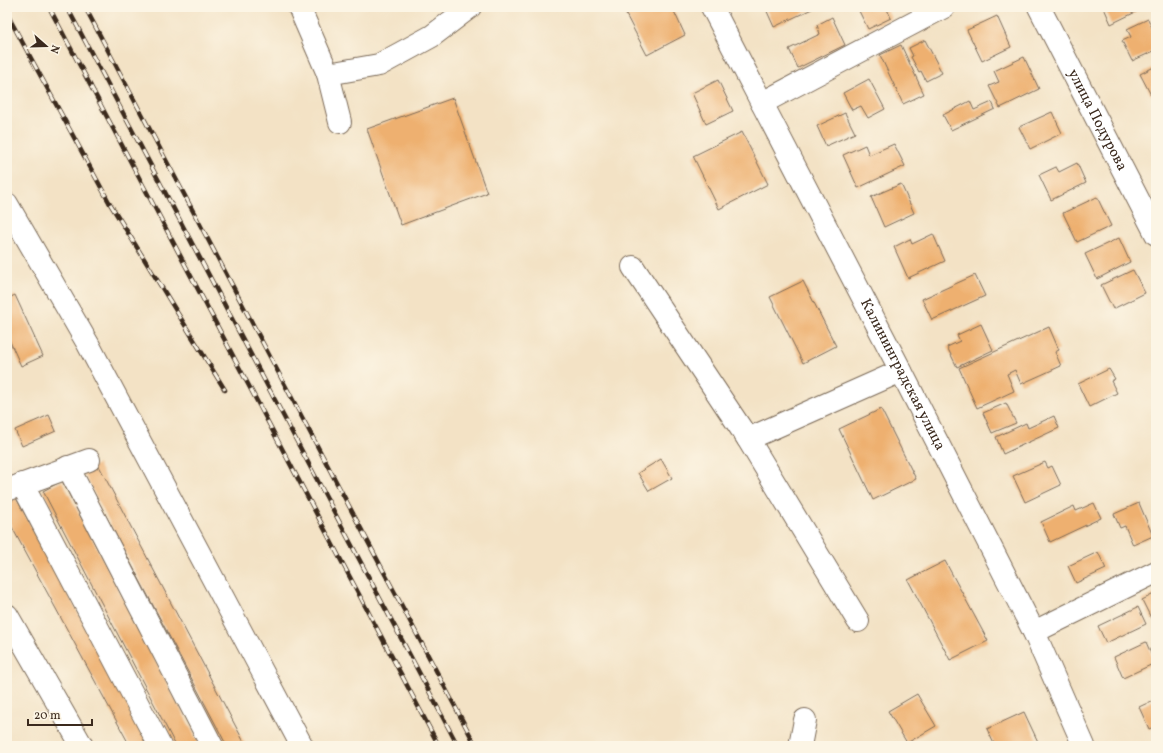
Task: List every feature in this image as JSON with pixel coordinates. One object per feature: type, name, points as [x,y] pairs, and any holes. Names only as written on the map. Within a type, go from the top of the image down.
[{"type":"street","points":[[299,7],[328,74],[340,122]]},
{"type":"street","points":[[328,74],[379,65],[432,36],[470,7]]},
{"type":"street","name":"Калининградская улица","points":[[712,7],[901,371],[1034,632],[1084,746]]},
{"type":"street","points":[[762,103],[944,7]]},
{"type":"street","name":"улица Подурова","points":[[1039,7],[1156,234]]},
{"type":"street","points":[[7,204],[88,344],[302,746]]},
{"type":"street","points":[[633,267],[748,438],[858,621]]},
{"type":"street","points":[[748,438],[901,371]]},
{"type":"street","points":[[89,460],[14,487],[160,746]]},
{"type":"street","points":[[68,467],[212,746]]},
{"type":"street","points":[[1034,632],[1156,572]]},
{"type":"street","points":[[7,615],[80,745]]},
{"type":"street","points":[[800,746],[805,720]]},
{"type":"building","points":[[622,7],[672,7],[685,35],[647,55]]},
{"type":"building","points":[[765,7],[816,7],[774,27]]},
{"type":"building","points":[[857,7],[886,7],[891,18],[868,29]]},
{"type":"building","points":[[1146,7],[1111,24],[1104,8]]},
{"type":"building","points":[[997,16],[1011,47],[982,61],[967,30]]},
{"type":"building","points":[[832,17],[845,45],[798,68],[789,49],[820,34],[817,25]]},
{"type":"building","points":[[1148,19],[1156,36],[1156,50],[1132,61],[1122,41],[1131,37],[1127,29]]},
{"type":"building","points":[[925,40],[942,73],[926,81],[911,57],[913,56],[909,48]]},
{"type":"building","points":[[901,45],[924,94],[903,104],[880,55]]},
{"type":"building","points":[[1024,57],[1039,89],[1000,108],[989,86],[999,82],[994,71]]},
{"type":"building","points":[[1156,66],[1156,92],[1151,95],[1140,74]]},
{"type":"building","points":[[869,79],[885,109],[868,118],[861,106],[852,110],[843,93]]},
{"type":"building","points":[[718,80],[733,111],[706,124],[692,93]]},
{"type":"building","points":[[453,98],[487,193],[401,225],[367,129]]},
{"type":"building","points":[[970,101],[974,110],[992,102],[995,109],[951,130],[943,115]]},
{"type":"building","points":[[1052,112],[1062,133],[1030,149],[1019,127]]},
{"type":"building","points":[[845,113],[855,133],[826,146],[817,126]]},
{"type":"building","points":[[742,132],[768,184],[719,209],[693,156]]},
{"type":"building","points":[[894,144],[905,166],[858,188],[843,155],[865,145],[869,155]]},
{"type":"building","points":[[1077,163],[1086,183],[1051,200],[1039,175],[1056,167],[1059,172]]},
{"type":"building","points":[[901,184],[914,213],[884,227],[871,197]]},
{"type":"building","points":[[1097,197],[1111,226],[1077,242],[1063,213]]},
{"type":"building","points":[[933,234],[945,261],[908,278],[894,247],[910,239],[912,244]]},
{"type":"building","points":[[1119,238],[1130,262],[1097,279],[1085,254]]},
{"type":"building","points":[[1133,270],[1145,293],[1113,309],[1101,285]]},
{"type":"building","points":[[975,275],[985,296],[932,320],[922,299]]},
{"type":"building","points":[[803,281],[836,346],[803,363],[770,297]]},
{"type":"building","points":[[15,295],[43,356],[21,366],[7,335],[7,299]]},
{"type":"building","points":[[981,324],[993,350],[957,367],[947,347],[960,341],[957,335]]},
{"type":"building","points":[[1049,327],[1059,350],[1055,352],[1061,366],[1021,384],[1015,370],[1007,374],[1014,391],[977,408],[959,368]]},
{"type":"building","points":[[1109,369],[1115,379],[1111,381],[1117,393],[1089,407],[1078,384]]},
{"type":"building","points":[[1006,403],[1016,423],[992,433],[983,413]]},
{"type":"building","points":[[881,409],[916,479],[873,500],[839,429]]},
{"type":"building","points":[[49,415],[56,431],[22,446],[15,430]]},
{"type":"building","points":[[1054,416],[1059,428],[1003,454],[996,437],[1026,423],[1028,428]]},
{"type":"building","points":[[661,459],[672,478],[649,491],[638,473]]},
{"type":"building","points":[[1045,462],[1048,468],[1052,466],[1061,485],[1025,502],[1013,476]]},
{"type":"building","points":[[98,464],[246,746],[227,746],[83,472]]},
{"type":"building","points":[[62,481],[200,746],[176,746],[43,491]]},
{"type":"building","points":[[16,498],[150,746],[130,746],[7,518],[7,503]]},
{"type":"building","points":[[1094,503],[1101,518],[1050,542],[1041,522],[1074,506],[1076,511]]},
{"type":"building","points":[[1139,503],[1153,536],[1133,545],[1125,526],[1120,528],[1114,514]]},
{"type":"building","points":[[1098,552],[1106,569],[1076,583],[1068,566]]},
{"type":"building","points":[[945,561],[988,641],[950,660],[908,580]]},
{"type":"building","points":[[1156,593],[1156,618],[1152,620],[1142,600]]},
{"type":"building","points":[[1138,607],[1146,624],[1106,643],[1098,626]]},
{"type":"building","points":[[1146,642],[1155,663],[1123,678],[1114,657]]},
{"type":"building","points":[[917,694],[936,726],[907,743],[888,711]]},
{"type":"building","points":[[1156,699],[1156,726],[1149,729],[1139,707]]},
{"type":"building","points":[[1024,712],[1040,746],[995,746],[987,729]]},
{"type":"railway","points":[[49,7],[439,746]]},
{"type":"railway","points":[[67,7],[458,746]]},
{"type":"railway","points":[[85,7],[476,746]]},
{"type":"railway","points":[[7,14],[109,202],[225,390]]}]
